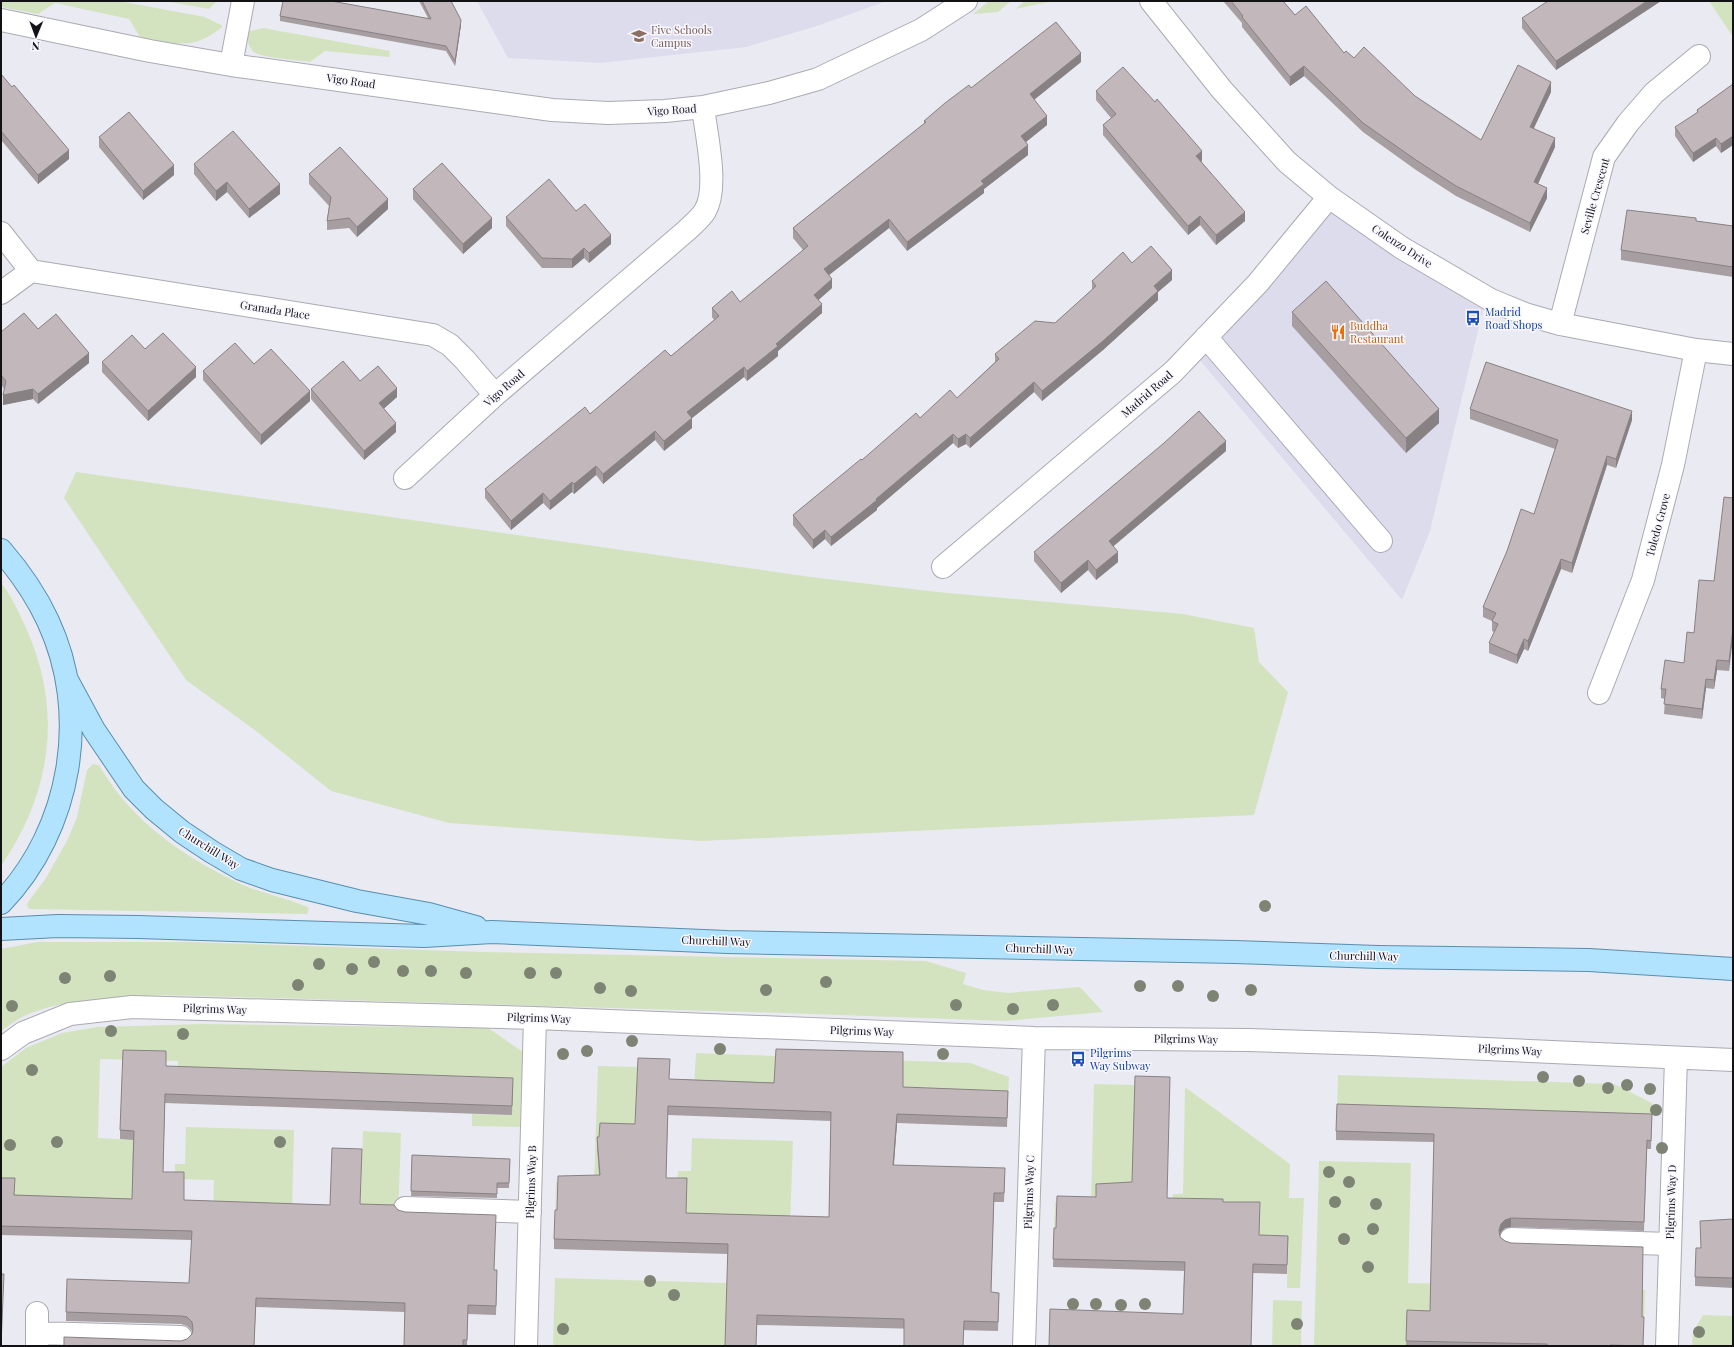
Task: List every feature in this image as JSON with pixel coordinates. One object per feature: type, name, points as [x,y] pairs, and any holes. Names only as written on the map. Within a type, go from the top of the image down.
[{"type":"main road","points":[[1,550],[16,568],[34,594],[48,621],[59,650],[67,680],[71,712],[71,745],[66,777],[58,809],[46,839],[30,867],[1,903]]},
{"type":"main road","name":"Churchill Way","points":[[67,680],[94,730],[134,790],[176,827],[212,852],[241,869],[272,880],[357,901],[429,914],[492,932]]},
{"type":"main road","name":"Churchill Way","points":[[1,929],[58,926],[138,927],[424,936],[492,932],[572,937],[726,942],[1235,952],[1378,957],[1589,960]]},
{"type":"main road","points":[[1589,960],[1733,954]]},
{"type":"main road","points":[[1589,960],[1733,969]]},
{"type":"street","points":[[231,65],[243,1]]},
{"type":"street","name":"Vigo Road","points":[[1,20],[150,51],[231,65],[552,110],[608,113],[703,108],[769,94],[818,79],[921,30],[966,1]]},
{"type":"street","name":"Colenzo Drive","points":[[1152,1],[1222,90],[1287,162],[1329,197],[1402,248],[1491,300],[1525,314],[1560,324],[1696,350],[1733,354]]},
{"type":"street","name":"Seville Crescent","points":[[1560,324],[1604,157],[1628,123],[1654,93],[1699,56]]},
{"type":"street","name":"Vigo Road","points":[[405,478],[495,395],[686,231],[705,211],[711,197],[712,182],[703,108]]},
{"type":"street","name":"Madrid Road","points":[[943,567],[1173,372],[1258,283],[1329,197]]},
{"type":"street","points":[[1,233],[31,271],[1,293]]},
{"type":"street","name":"Granada Place","points":[[31,271],[433,335],[450,345],[495,395]]},
{"type":"street","points":[[1206,337],[1381,541]]},
{"type":"street","name":"Toledo Grove","points":[[1599,693],[1643,580],[1673,466],[1696,350]]},
{"type":"street","name":"Pilgrims Way","points":[[1,1049],[23,1033],[70,1014],[132,1007],[535,1018],[1034,1038],[1248,1040],[1372,1044],[1733,1060]]},
{"type":"street","name":"Pilgrims Way B","points":[[526,1346],[535,1018]]},
{"type":"street","name":"Pilgrims Way C","points":[[1024,1346],[1034,1038]]},
{"type":"street","name":"Pilgrims Way D","points":[[1667,1346],[1676,1058]]},
{"type":"street","points":[[406,1208],[530,1212]]},
{"type":"street","points":[[1511,1240],[1670,1244]]},
{"type":"street","points":[[37,1331],[181,1337]]},
{"type":"shaded area","name":"Five Schools Campus","points":[[477,1],[887,1],[817,26],[746,47],[600,63],[508,58]]},
{"type":"shaded area","points":[[1329,197],[1486,297],[1430,531],[1402,600],[1193,352]]},
{"type":"green space","points":[[1,1],[119,1],[205,17],[223,26],[202,40],[183,44],[174,43],[140,37],[129,19],[55,3],[38,14],[1,7]]},
{"type":"green space","points":[[165,1],[217,1],[209,9]]},
{"type":"green space","points":[[989,1],[1011,1],[998,12],[973,14]]},
{"type":"green space","points":[[1025,1],[1054,1],[1015,9]]},
{"type":"green space","points":[[1709,1],[1733,1],[1733,37]]},
{"type":"green space","points":[[263,28],[390,51],[389,57],[325,51],[310,62],[264,56],[254,52],[250,48],[247,35],[247,32]]},
{"type":"green space","points":[[76,472],[811,577],[937,592],[1183,614],[1254,628],[1259,662],[1288,692],[1254,815],[701,841],[449,823],[331,791],[256,731],[186,680],[64,498]]},
{"type":"green space","points":[[1,583],[9,593],[18,611],[38,659],[45,689],[48,720],[46,750],[41,780],[32,809],[18,838],[1,866]]},
{"type":"green space","points":[[93,764],[99,765],[122,798],[150,827],[166,840],[200,862],[244,886],[309,908],[307,914],[29,909],[27,905],[28,902],[46,878],[68,839],[77,817],[87,770]]},
{"type":"green space","points":[[37,942],[190,942],[484,952],[926,961],[966,973],[963,984],[983,990],[1008,993],[1080,987],[1103,1012],[1006,1021],[164,995],[74,1002],[38,1010],[22,1017],[1,1031],[1,949]]},
{"type":"green space","points":[[203,1024],[488,1028],[526,1054],[525,1082],[521,1082],[520,1127],[472,1126],[472,1114],[512,1115],[513,1087],[178,1083],[178,1061],[100,1059],[98,1138],[134,1140],[136,1208],[14,1204],[1,1186],[1,1067],[26,1048],[62,1033],[97,1027]]},
{"type":"green space","points":[[696,1053],[970,1063],[1009,1077],[1008,1100],[694,1089]]},
{"type":"green space","points":[[598,1066],[638,1067],[635,1184],[677,1185],[678,1171],[691,1171],[692,1138],[793,1141],[790,1225],[555,1220],[556,1182],[594,1183]]},
{"type":"green space","points":[[1338,1075],[1614,1084],[1652,1103],[1652,1122],[1337,1112]]},
{"type":"green space","points":[[1094,1084],[1135,1085],[1132,1204],[1172,1205],[1173,1194],[1183,1194],[1185,1087],[1290,1164],[1289,1198],[1304,1198],[1300,1288],[1287,1288],[1288,1244],[1054,1237],[1055,1202],[1091,1203]]},
{"type":"green space","points":[[186,1127],[294,1130],[292,1212],[213,1210],[214,1180],[175,1179],[175,1164],[185,1164]]},
{"type":"green space","points":[[363,1131],[401,1133],[397,1251],[359,1249]]},
{"type":"green space","points":[[1319,1161],[1411,1163],[1408,1283],[1450,1284],[1498,1244],[1607,1289],[1645,1290],[1644,1326],[1623,1325],[1406,1346],[1314,1346]]},
{"type":"green space","points":[[555,1278],[727,1283],[725,1346],[553,1346]]},
{"type":"green space","points":[[1273,1300],[1302,1301],[1301,1346],[1272,1346]]},
{"type":"green space","points":[[1703,1315],[1733,1316],[1733,1346],[1692,1346],[1693,1332]]},
{"type":"building","points":[[283,1],[331,1],[431,19],[422,1],[451,1],[461,20],[455,61],[446,46],[280,16]]},
{"type":"building","points":[[1231,1],[1283,1],[1295,15],[1306,6],[1344,53],[1346,51],[1354,58],[1364,47],[1415,96],[1481,140],[1518,65],[1551,82],[1530,127],[1555,138],[1534,182],[1547,188],[1530,223],[1456,186],[1416,160],[1363,123],[1304,66],[1290,77]]},
{"type":"building","points":[[1548,1],[1647,1],[1556,61],[1522,18]]},
{"type":"building","points":[[1056,22],[1081,53],[1030,94],[1047,116],[1021,136],[1028,145],[981,181],[984,184],[907,242],[889,219],[824,269],[832,279],[814,295],[822,304],[776,344],[778,346],[747,371],[744,367],[687,412],[692,418],[664,441],[655,431],[603,474],[596,466],[574,484],[572,482],[550,501],[543,493],[511,521],[485,489],[585,407],[590,414],[665,350],[671,356],[719,316],[712,308],[732,291],[740,302],[808,246],[793,228],[926,122],[924,121],[945,103],[969,85],[971,88]]},
{"type":"building","points":[[1123,67],[1155,102],[1157,99],[1202,151],[1196,156],[1245,212],[1216,235],[1200,216],[1188,226],[1103,125],[1116,114],[1096,91]]},
{"type":"building","points":[[1,74],[12,87],[14,85],[69,150],[38,175],[1,131]]},
{"type":"building","points":[[1733,84],[1733,136],[1721,144],[1716,138],[1693,153],[1675,127],[1698,112],[1697,110]]},
{"type":"building","points":[[129,112],[174,165],[143,191],[99,137]]},
{"type":"building","points":[[233,131],[280,184],[249,209],[227,182],[216,191],[194,164]]},
{"type":"building","points":[[340,147],[388,199],[357,227],[349,218],[327,221],[331,197],[309,174]]},
{"type":"building","points":[[442,163],[492,218],[463,244],[413,189]]},
{"type":"building","points":[[549,179],[576,211],[585,204],[611,235],[589,253],[584,248],[572,259],[542,258],[506,217]]},
{"type":"building","points":[[1627,210],[1696,218],[1696,221],[1733,226],[1733,267],[1621,250]]},
{"type":"building","points":[[1151,246],[1172,270],[1154,286],[1158,291],[1103,341],[1042,391],[1034,382],[970,438],[966,434],[958,439],[953,434],[876,499],[877,500],[831,537],[825,530],[813,540],[793,515],[861,459],[862,460],[916,413],[920,418],[950,390],[957,398],[999,359],[995,354],[1035,321],[1055,323],[1096,286],[1092,281],[1123,252],[1132,263]]},
{"type":"building","points":[[1326,281],[1439,409],[1406,438],[1292,312]]},
{"type":"building","points":[[24,313],[38,329],[56,314],[89,353],[38,394],[33,389],[3,395],[6,381],[1,375],[1,332]]},
{"type":"building","points":[[163,333],[196,367],[148,411],[102,362],[132,335],[145,349]]},
{"type":"building","points":[[235,343],[254,364],[271,349],[310,391],[261,435],[203,371]]},
{"type":"building","points":[[343,361],[360,381],[378,366],[397,388],[379,403],[396,423],[364,451],[311,389]]},
{"type":"building","points":[[1486,362],[1632,411],[1616,459],[1607,456],[1572,563],[1561,559],[1528,641],[1524,639],[1517,655],[1489,643],[1498,624],[1492,621],[1496,613],[1483,607],[1507,551],[1521,509],[1534,514],[1558,440],[1470,409]]},
{"type":"building","points":[[1199,411],[1226,441],[1109,541],[1118,552],[1096,570],[1088,560],[1061,583],[1034,552],[1164,443]]},
{"type":"building","points":[[1724,497],[1733,498],[1733,629],[1729,661],[1717,660],[1714,680],[1706,679],[1702,709],[1664,704],[1666,689],[1661,689],[1665,660],[1684,663],[1687,632],[1694,633],[1699,580],[1714,581]]},
{"type":"building","points":[[776,1049],[903,1052],[903,1087],[1008,1091],[1007,1118],[897,1114],[893,1165],[1005,1168],[1004,1193],[994,1193],[991,1292],[999,1293],[998,1322],[964,1321],[963,1346],[904,1346],[904,1319],[757,1315],[756,1346],[725,1346],[728,1244],[554,1239],[558,1176],[600,1175],[597,1137],[599,1137],[600,1123],[635,1124],[638,1058],[670,1059],[669,1079],[774,1083]],"holes":[[[668,1106],[831,1112],[829,1217],[686,1213],[687,1178],[666,1178]]]},
{"type":"building","points":[[123,1050],[166,1051],[166,1066],[513,1078],[512,1106],[165,1094],[163,1172],[184,1172],[184,1200],[330,1205],[332,1148],[362,1149],[360,1204],[394,1205],[398,1210],[405,1212],[496,1215],[494,1270],[497,1270],[496,1306],[468,1305],[467,1340],[463,1340],[463,1346],[404,1346],[405,1303],[256,1298],[254,1346],[64,1346],[64,1337],[181,1341],[187,1339],[192,1334],[193,1329],[192,1322],[187,1317],[181,1316],[66,1312],[67,1279],[189,1283],[192,1231],[1,1226],[1,1178],[15,1178],[14,1195],[132,1199],[134,1131],[120,1130]]},
{"type":"building","points":[[1135,1076],[1170,1077],[1167,1198],[1223,1199],[1223,1202],[1260,1202],[1259,1235],[1288,1236],[1287,1265],[1253,1264],[1251,1346],[1049,1346],[1050,1309],[1183,1314],[1185,1262],[1053,1259],[1057,1196],[1096,1197],[1096,1184],[1132,1182]]},
{"type":"building","points":[[1337,1104],[1652,1114],[1651,1141],[1647,1140],[1644,1222],[1511,1218],[1505,1220],[1501,1224],[1499,1230],[1500,1237],[1511,1243],[1643,1247],[1643,1346],[1547,1346],[1547,1344],[1406,1341],[1407,1310],[1430,1311],[1434,1134],[1336,1131]]},
{"type":"building","points":[[412,1155],[510,1159],[509,1183],[497,1183],[497,1194],[411,1191]]},
{"type":"building","points":[[1733,1219],[1733,1278],[1695,1277],[1696,1248],[1701,1248],[1700,1221]]},
{"type":"building","points":[[1,1274],[4,1274],[1,1346]]},
{"type":"place","name":"Five Schools Campus","points":[[639,36]]},
{"type":"place","name":"Madrid Road Shops","points":[[1473,318]]},
{"type":"place","name":"Buddha Restaurant","points":[[1338,332]]},
{"type":"place","name":"Pilgrims Way Subway","points":[[1078,1059]]}]
